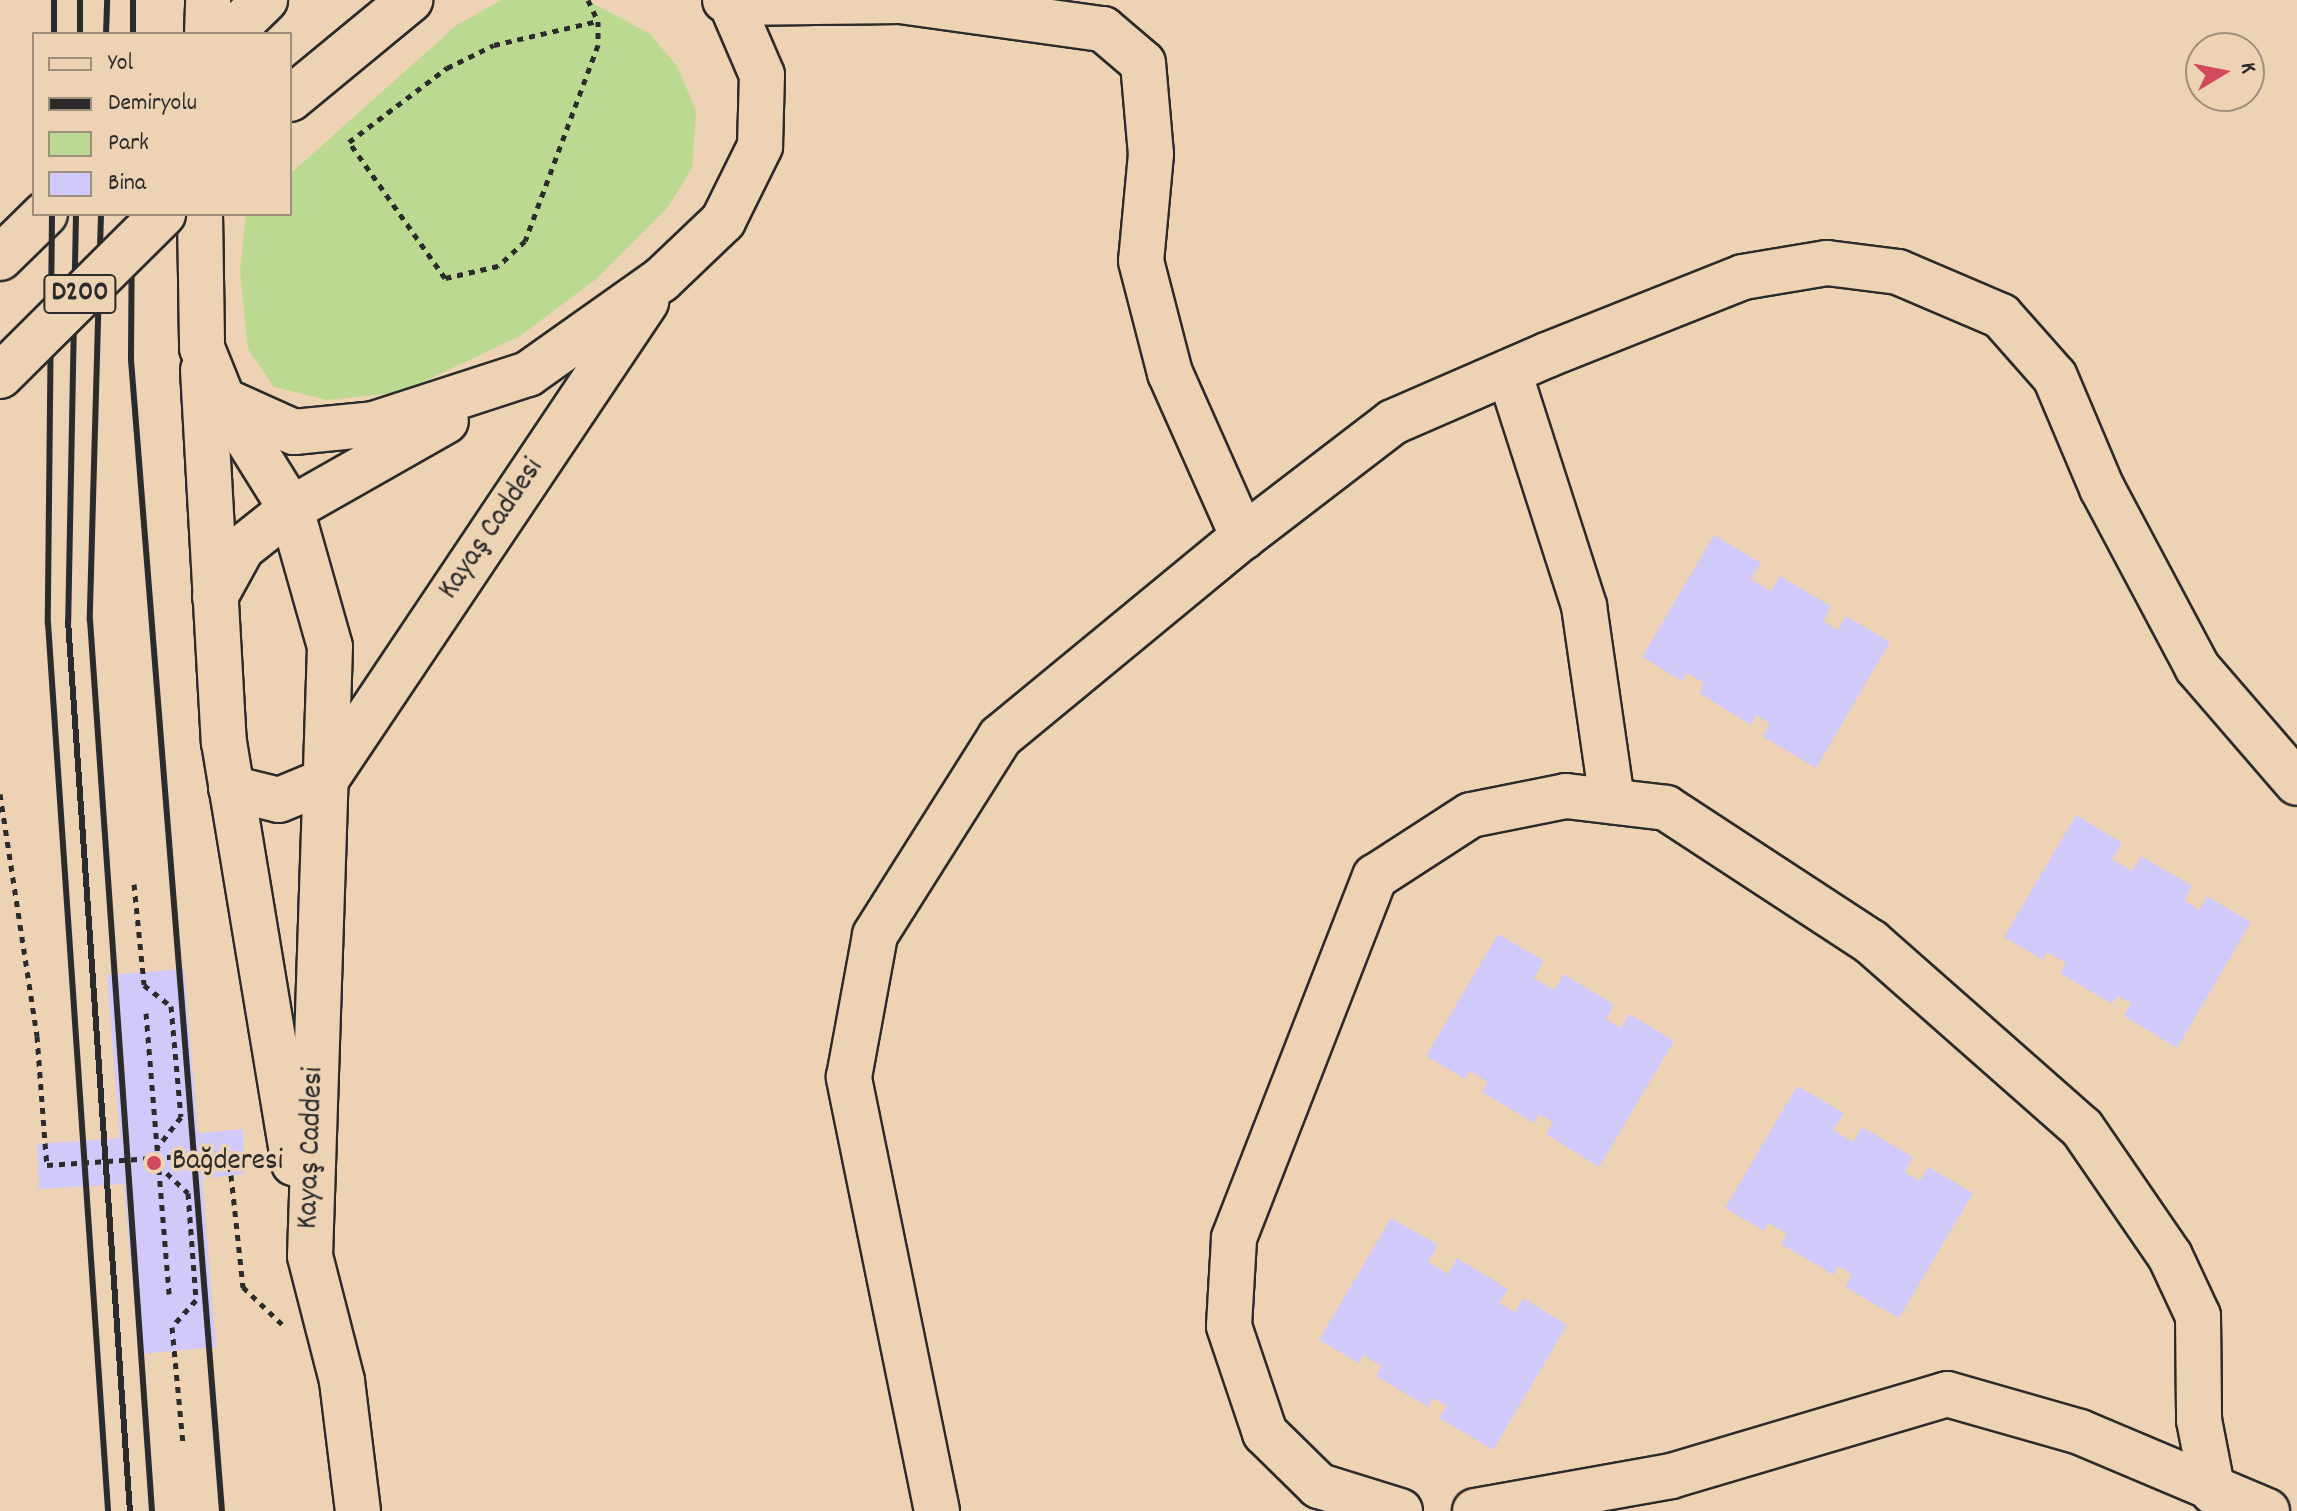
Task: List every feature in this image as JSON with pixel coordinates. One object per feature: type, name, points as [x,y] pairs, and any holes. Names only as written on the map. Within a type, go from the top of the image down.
[{"type":"main road","points":[[207,32],[208,0]]},
{"type":"main road","points":[[232,32],[265,0]]},
{"type":"main road","points":[[292,97],[410,0]]},
{"type":"main road","points":[[729,1],[900,1],[1103,29],[1143,63],[1151,154],[1141,261],[1170,373],[1243,537]]},
{"type":"main road","name":"Kayaş Caddesi","points":[[223,400],[294,432],[374,424],[528,374],[661,280],[723,221],[760,146],[762,75],[729,1]]},
{"type":"main road","name":"D200","points":[[0,258],[43,216]]},
{"type":"main road","name":"D200","points":[[0,376],[161,216]]},
{"type":"main road","name":"Kayaş Caddesi","points":[[200,216],[202,348],[223,400],[291,509],[330,647],[310,1256],[342,1381],[358,1511]]},
{"type":"main road","points":[[937,1511],[849,1077],[875,935],[1000,737],[1243,537],[1393,422],[1743,277],[1827,263],[1898,272],[2001,316],[2055,377],[2102,488],[2197,667],[2297,783]]},
{"type":"main road","name":"Kayaş Caddesi","points":[[325,781],[661,280]]},
{"type":"main road","points":[[202,348],[215,597],[231,788],[310,1256]]},
{"type":"main road","points":[[1509,372],[1584,606],[1612,801]]},
{"type":"main road","points":[[215,597],[242,548],[291,509],[528,374]]},
{"type":"main road","points":[[231,788],[279,800],[325,781]]},
{"type":"main road","points":[[1400,1511],[1319,1486],[1265,1433],[1229,1326],[1234,1238],[1375,877],[1471,815],[1566,796],[1666,808],[1871,942],[2082,1128],[2170,1256],[2198,1316],[2199,1420],[2213,1492]]},
{"type":"main road","points":[[1475,1511],[1671,1476],[1947,1394],[2080,1432],[2213,1492],[2267,1511]]},
{"type":"path","points":[[588,0],[598,21],[598,45],[562,157],[525,241],[498,266],[445,278],[349,142],[447,68],[482,51],[598,21]]},
{"type":"path","points":[[0,794],[37,1036],[47,1165],[158,1161],[229,1153],[243,1287]]},
{"type":"path","points":[[134,884],[144,985],[171,1006],[181,1117],[157,1148]]},
{"type":"path","points":[[146,1013],[169,1294]]},
{"type":"path","points":[[158,1161],[188,1193],[196,1300],[172,1327],[183,1444]]},
{"type":"green space","points":[[502,0],[586,0],[649,33],[678,67],[696,112],[692,168],[668,207],[596,279],[520,336],[402,392],[327,400],[274,387],[248,349],[240,271],[246,216],[292,216],[292,172],[458,24]]},
{"type":"building","points":[[1714,535],[1761,563],[1751,579],[1771,591],[1780,576],[1831,606],[1823,621],[1838,630],[1846,616],[1890,642],[1816,768],[1762,736],[1770,724],[1756,715],[1751,725],[1699,693],[1704,683],[1687,673],[1682,681],[1642,657]]},
{"type":"building","points":[[2076,815],[2122,843],[2112,859],[2132,871],[2141,856],[2192,886],[2184,900],[2199,910],[2207,896],[2251,922],[2177,1048],[2124,1016],[2131,1003],[2117,996],[2112,1004],[2060,973],[2066,963],[2047,952],[2043,960],[2004,937]]},
{"type":"building","points":[[1498,934],[1544,961],[1534,978],[1554,990],[1564,974],[1614,1005],[1606,1019],[1621,1028],[1629,1014],[1674,1041],[1599,1167],[1546,1134],[1553,1122],[1539,1114],[1534,1123],[1482,1092],[1488,1082],[1470,1071],[1465,1079],[1426,1056]]},
{"type":"building","points":[[184,969],[198,1133],[243,1129],[244,1174],[202,1179],[216,1347],[139,1354],[124,1184],[39,1189],[37,1144],[120,1138],[107,975]]},
{"type":"building","points":[[1797,1086],[1844,1113],[1833,1130],[1853,1142],[1862,1127],[1913,1157],[1905,1172],[1920,1181],[1928,1167],[1973,1193],[1899,1318],[1845,1287],[1852,1274],[1838,1266],[1834,1275],[1781,1244],[1787,1234],[1769,1223],[1764,1231],[1725,1208]]},
{"type":"building","points":[[1391,1218],[1438,1245],[1428,1262],[1448,1274],[1457,1258],[1508,1289],[1499,1303],[1515,1312],[1523,1298],[1567,1325],[1493,1450],[1439,1418],[1447,1406],[1433,1398],[1428,1407],[1376,1376],[1381,1366],[1363,1355],[1359,1363],[1319,1340]]},
{"type":"railway","points":[[54,0],[54,32]]},
{"type":"railway","points":[[80,0],[80,32]]},
{"type":"railway","points":[[106,32],[107,0]]},
{"type":"railway","points":[[133,0],[133,32]]},
{"type":"railway","points":[[52,216],[48,623],[108,1511]]},
{"type":"railway","points":[[76,216],[68,621],[130,1511]]},
{"type":"railway","points":[[101,216],[90,620],[152,1511]]},
{"type":"railway","points":[[132,216],[131,360],[222,1511]]},
{"type":"place","name":"Bağderesi","points":[[154,1163]]}]
